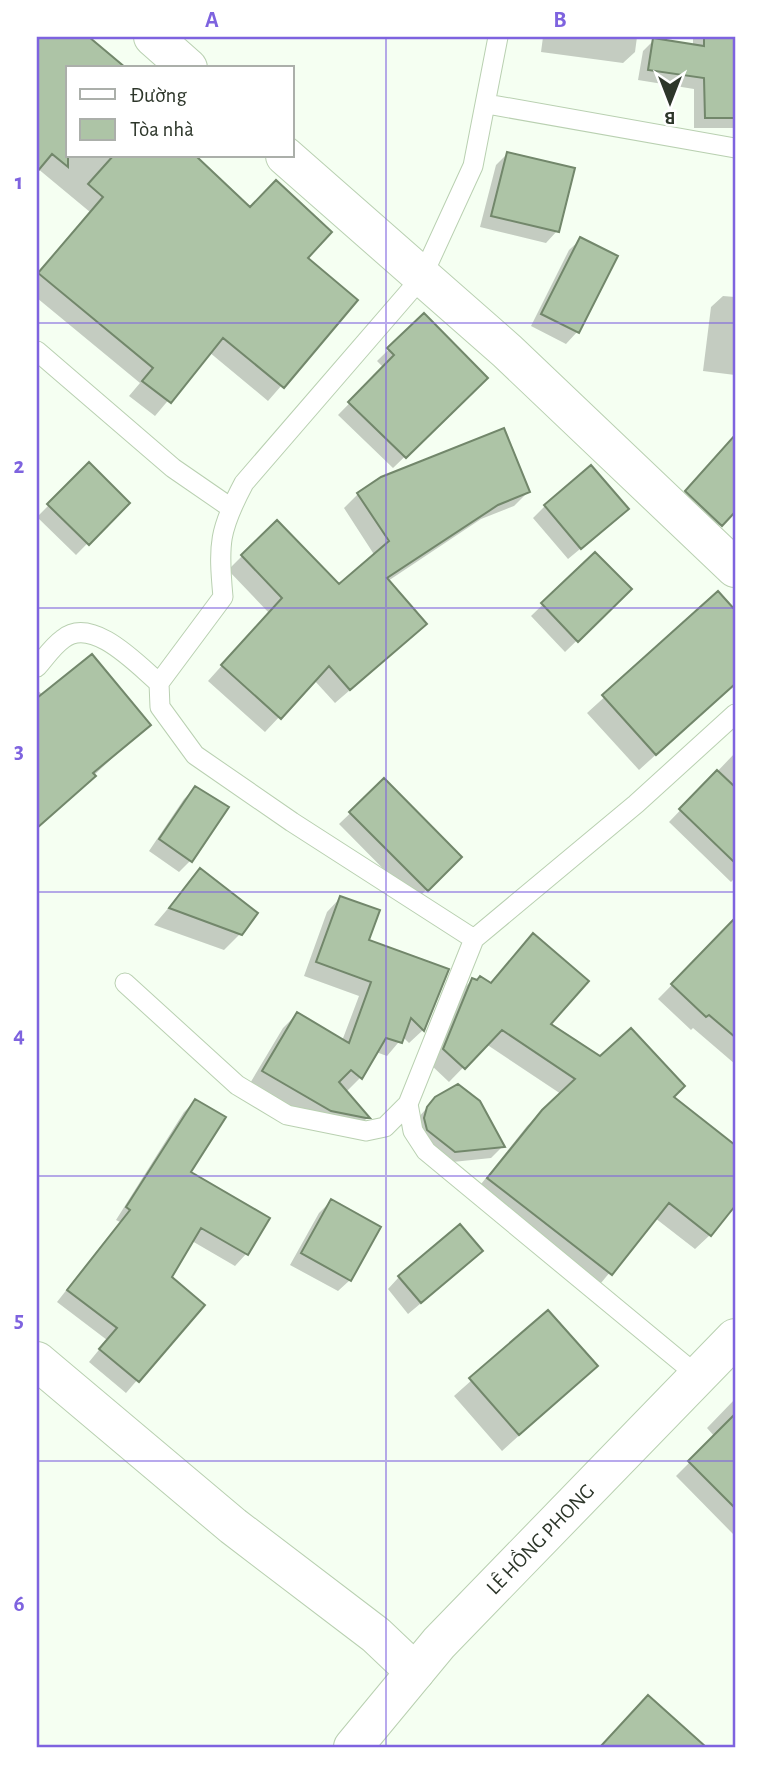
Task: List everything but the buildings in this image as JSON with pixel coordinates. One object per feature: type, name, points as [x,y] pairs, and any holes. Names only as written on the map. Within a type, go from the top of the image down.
[{"type":"street","points":[[153,37],[186,66]]},
{"type":"street","points":[[287,158],[507,351],[735,568]]},
{"type":"street","name":"LÊ HỒNG PHONG","points":[[353,1747],[439,1643],[735,1338]]},
{"type":"street","points":[[37,1362],[233,1526],[376,1635],[415,1672]]},
{"type":"lane","points":[[474,939],[292,822],[195,755],[160,707],[159,683],[223,597],[218,548],[231,508],[244,483],[422,277],[473,166],[498,37]]},
{"type":"lane","points":[[487,104],[735,148]]},
{"type":"lane","points":[[37,351],[173,468],[231,508]]},
{"type":"lane","points":[[37,667],[64,637],[86,631],[114,644],[159,683]]},
{"type":"lane","points":[[125,982],[237,1085],[287,1115],[366,1131],[385,1127],[408,1104],[474,939],[636,804],[735,714]]},
{"type":"lane","points":[[408,1104],[413,1131],[426,1152],[698,1376]]}]
